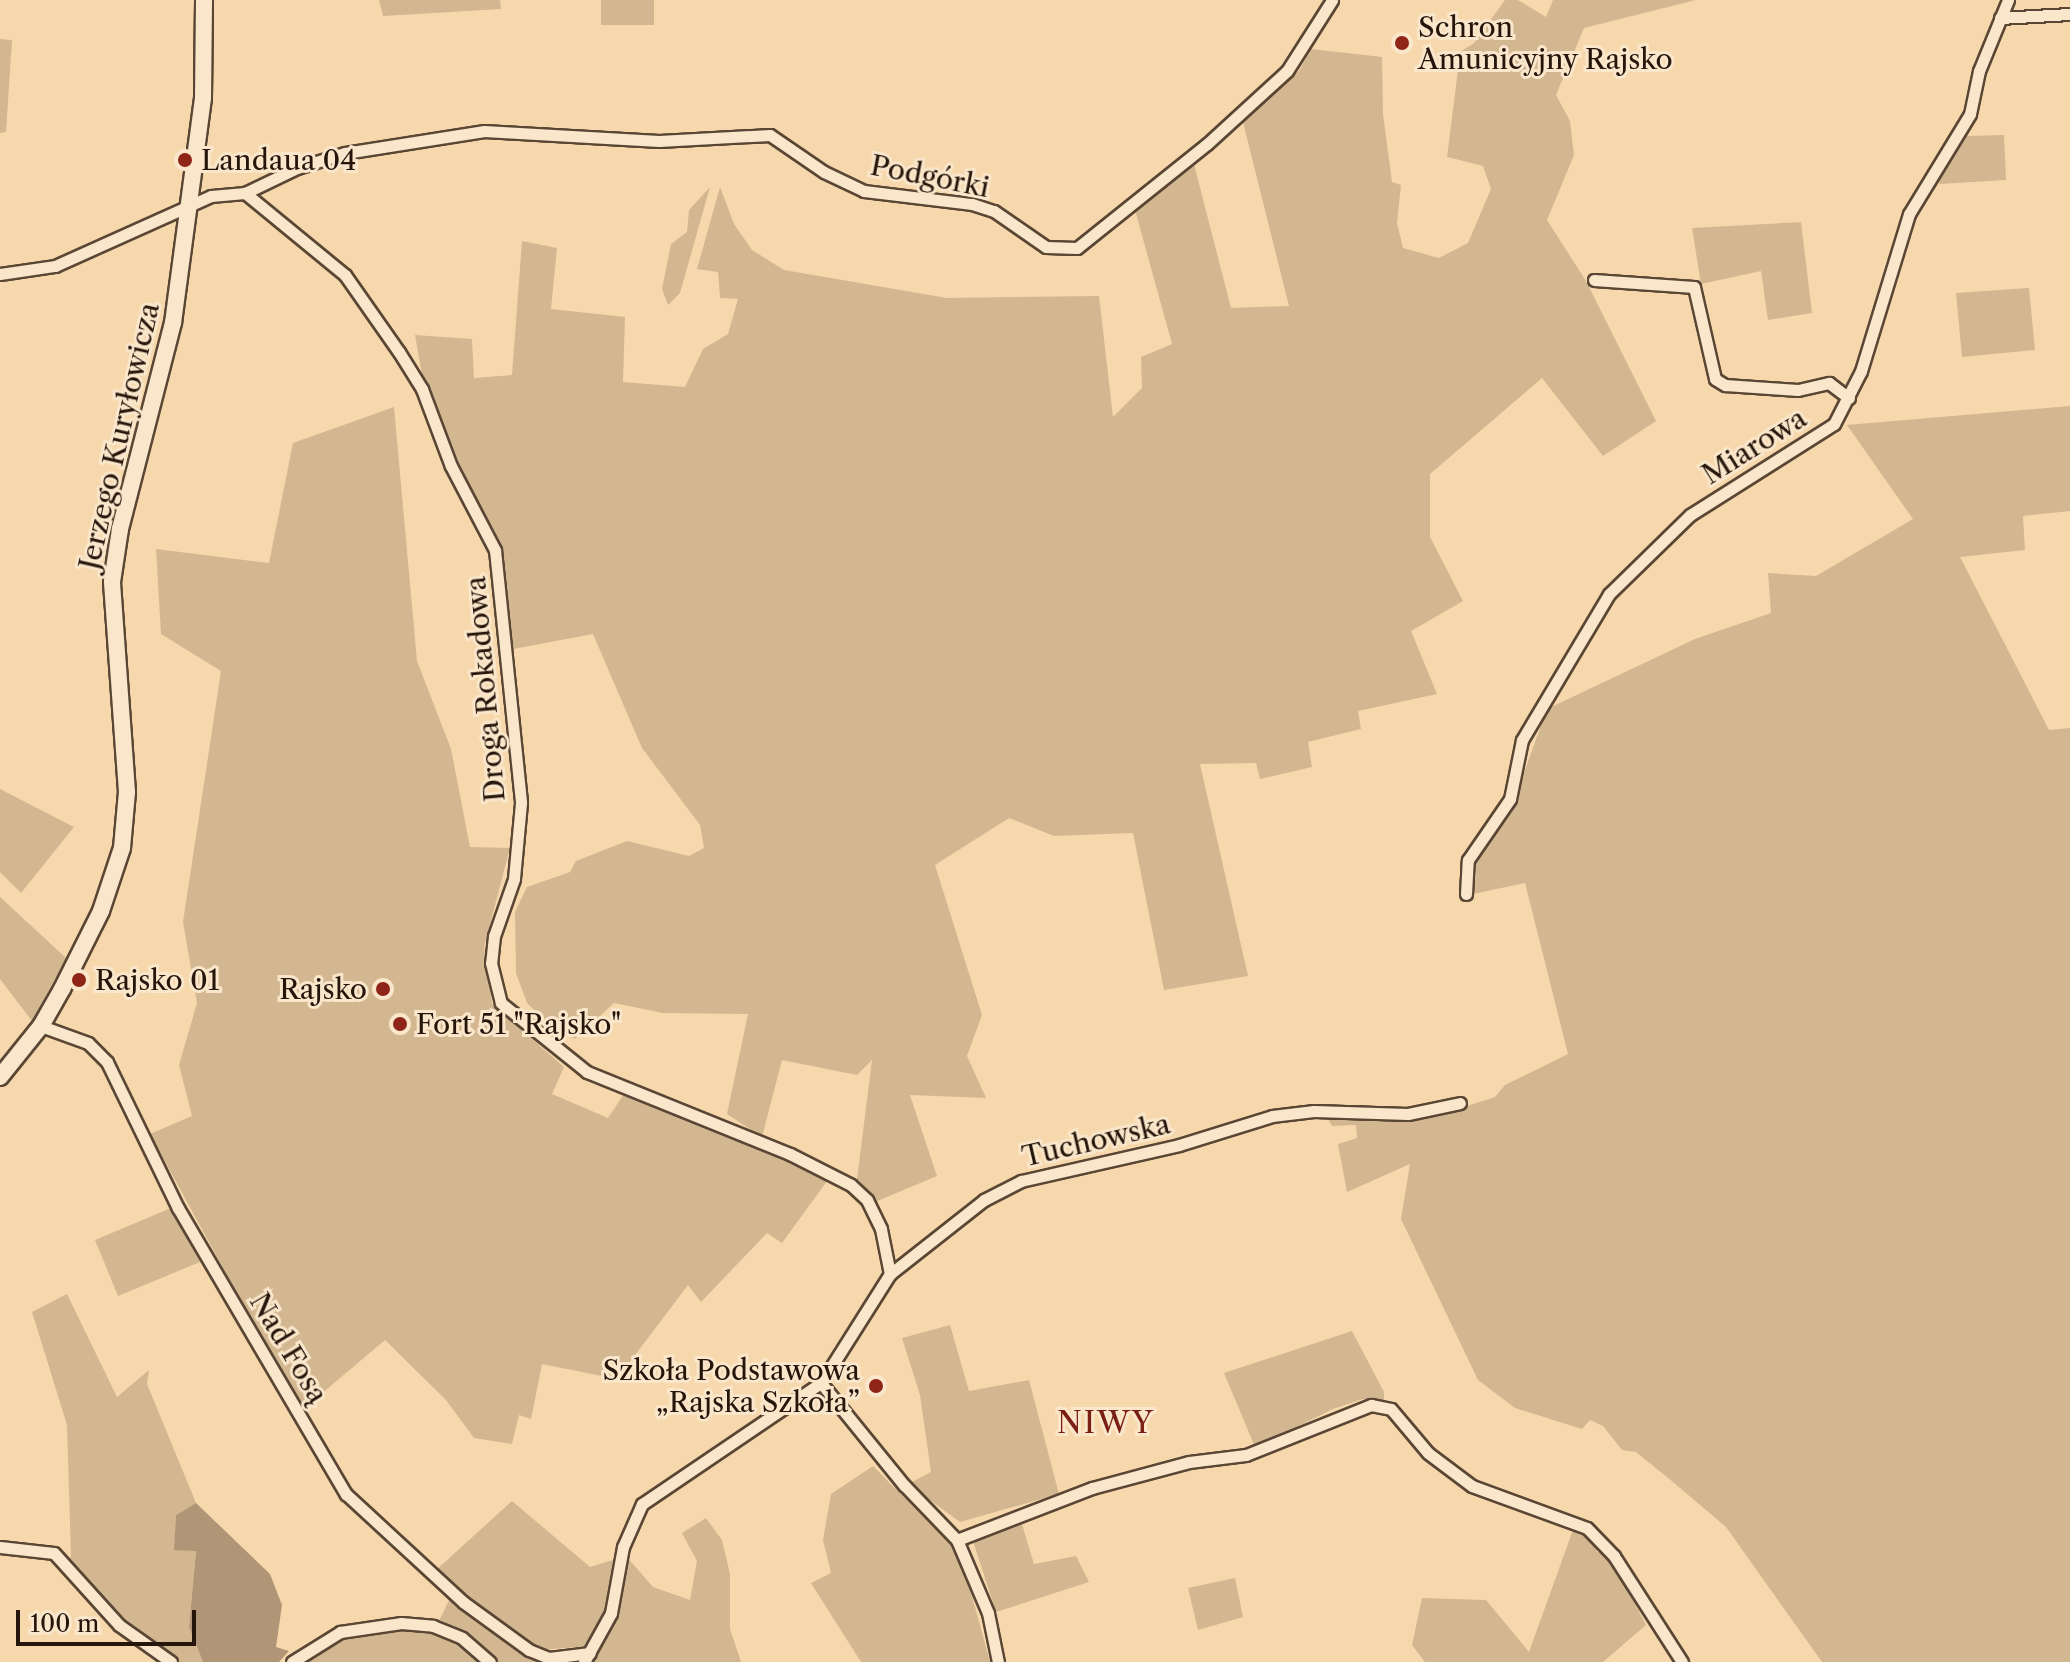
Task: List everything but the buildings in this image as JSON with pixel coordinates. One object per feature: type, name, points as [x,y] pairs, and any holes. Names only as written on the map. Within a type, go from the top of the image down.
[{"type":"street","name":"Jerzego Kuryłowicza","points":[[0,1077],[41,1026],[101,911],[122,848],[127,792],[112,626],[113,569],[173,323],[203,98],[204,0]]},
{"type":"street","name":"Podgórki","points":[[0,274],[55,266],[211,196],[245,193],[297,168],[345,153],[484,131],[659,141],[770,135],[824,172],[864,191],[972,204],[994,211],[1046,247],[1077,248],[1207,144],[1287,71],[1332,0]]},
{"type":"street","name":"Miarowa","points":[[1466,894],[1468,860],[1510,799],[1522,740],[1609,594],[1690,515],[1834,424],[1849,398],[1896,246],[1920,188],[1970,114],[2008,0]]},
{"type":"street","points":[[2000,18],[2070,14]]},
{"type":"street","name":"Droga Rokadowa","points":[[245,193],[345,275],[399,352],[422,389],[451,466],[495,550],[521,803],[514,879],[494,936],[491,963],[501,1003],[587,1072],[790,1154],[851,1185],[867,1200],[881,1229],[890,1274]]},
{"type":"street","points":[[1594,280],[1694,287],[1715,379],[1725,385],[1798,390],[1829,383],[1849,398]]},
{"type":"street","name":"Nad Fosą","points":[[41,1026],[88,1043],[107,1062],[178,1208],[346,1494],[463,1602],[513,1640],[550,1660],[587,1657]]},
{"type":"street","name":"Tuchowska","points":[[587,1657],[611,1613],[623,1547],[642,1504],[821,1383],[890,1274],[952,1222],[1021,1181],[1179,1145],[1272,1116],[1314,1111],[1408,1114],[1460,1103]]},
{"type":"street","points":[[821,1383],[904,1485],[957,1540],[988,1613],[998,1662]]},
{"type":"street","points":[[957,1540],[1092,1488],[1189,1462],[1246,1455],[1351,1409],[1391,1409],[1428,1453],[1472,1486],[1587,1528],[1614,1556],[1682,1662]]},
{"type":"street","points":[[0,1547],[54,1553],[119,1625],[171,1662]]},
{"type":"street","points":[[292,1662],[340,1632],[401,1623],[433,1626],[462,1638],[490,1662]]},
{"type":"shaded area","points":[[379,0],[500,0],[501,9],[383,16]]},
{"type":"shaded area","points":[[601,0],[654,0],[654,25],[601,25]]},
{"type":"shaded area","points":[[1505,0],[1518,0],[1546,17],[1553,0],[1696,0],[1584,28],[1556,95],[1570,121],[1574,155],[1547,220],[1586,281],[1656,421],[1603,456],[1542,378],[1430,474],[1430,537],[1463,601],[1411,631],[1437,694],[1358,711],[1361,729],[1308,742],[1312,767],[1260,779],[1256,763],[1200,764],[1248,976],[1164,990],[1133,833],[1054,836],[1009,818],[935,865],[982,1015],[967,1056],[986,1098],[910,1095],[937,1176],[875,1202],[857,1179],[872,1060],[857,1075],[782,1060],[762,1137],[727,1114],[748,1014],[663,1013],[614,1003],[575,1039],[547,1023],[527,1003],[516,973],[515,912],[527,887],[570,872],[576,861],[627,841],[689,856],[704,848],[700,825],[642,748],[593,634],[508,650],[506,577],[495,532],[458,466],[422,375],[415,335],[472,339],[474,378],[512,375],[522,241],[557,248],[551,309],[625,317],[623,382],[685,387],[703,349],[728,334],[738,299],[720,298],[718,272],[697,269],[720,187],[734,224],[752,250],[784,270],[947,298],[1099,296],[1113,417],[1142,388],[1141,357],[1172,344],[1135,210],[1194,164],[1231,308],[1289,306],[1243,122],[1299,71],[1311,49],[1382,57],[1383,114],[1392,182],[1401,185],[1397,223],[1403,248],[1439,258],[1468,243],[1491,189],[1483,166],[1447,157],[1458,70],[1454,56],[1474,43]]},
{"type":"shaded area","points":[[0,39],[12,40],[6,132],[0,133]]},
{"type":"shaded area","points":[[2004,135],[2006,180],[1940,184],[1937,179],[1966,136]]},
{"type":"shaded area","points":[[710,187],[680,293],[668,305],[662,289],[671,244],[687,232],[689,210]]},
{"type":"shaded area","points":[[1801,222],[1812,313],[1768,320],[1761,271],[1701,284],[1692,228]]},
{"type":"shaded area","points":[[2029,288],[2035,350],[1962,357],[1956,293]]},
{"type":"shaded area","points":[[2070,406],[2070,511],[2023,516],[2025,550],[1960,557],[2049,730],[2070,728],[2070,1662],[1822,1662],[1726,1527],[1667,1477],[1636,1452],[1622,1450],[1603,1426],[1590,1420],[1582,1429],[1515,1408],[1478,1380],[1401,1219],[1410,1164],[1347,1192],[1338,1144],[1357,1138],[1356,1125],[1332,1126],[1325,1114],[1436,1116],[1495,1097],[1505,1085],[1568,1054],[1525,883],[1473,894],[1474,867],[1512,806],[1547,709],[1695,639],[1771,613],[1768,573],[1816,576],[1913,519],[1847,425]]},
{"type":"shaded area","points":[[394,407],[417,661],[451,749],[470,847],[510,848],[484,947],[492,1004],[564,1067],[552,1094],[608,1118],[624,1094],[830,1177],[782,1243],[767,1233],[701,1302],[688,1285],[617,1379],[542,1364],[531,1419],[519,1415],[512,1444],[474,1438],[446,1400],[385,1340],[301,1411],[150,1134],[192,1116],[179,1065],[197,1003],[183,922],[221,671],[161,634],[156,549],[269,563],[293,443]]},
{"type":"shaded area","points":[[0,789],[74,827],[21,893],[0,872]]},
{"type":"shaded area","points":[[0,897],[66,958],[32,1021],[0,979]]},
{"type":"shaded area","points":[[171,1208],[200,1262],[118,1296],[95,1240]]},
{"type":"shaded area","points":[[67,1294],[117,1397],[149,1370],[147,1384],[196,1503],[176,1515],[175,1550],[196,1550],[189,1627],[203,1662],[178,1662],[113,1613],[67,1561],[71,1556],[67,1425],[32,1312]]},
{"type":"shaded area","points":[[950,1325],[969,1391],[1029,1380],[1059,1494],[960,1522],[908,1484],[931,1472],[920,1395],[902,1338]]},
{"type":"shaded area","points":[[1352,1331],[1384,1392],[1384,1402],[1363,1399],[1333,1409],[1255,1447],[1224,1373]]},
{"type":"shaded area","points":[[873,1466],[951,1545],[965,1570],[990,1662],[861,1662],[811,1583],[831,1573],[823,1540],[831,1494]]},
{"type":"shaded area","points":[[512,1501],[590,1567],[626,1556],[653,1587],[690,1600],[697,1561],[682,1533],[706,1518],[722,1540],[730,1574],[730,1629],[741,1662],[589,1662],[590,1646],[540,1650],[521,1643],[435,1571]]},
{"type":"shaded area","points":[[196,1503],[270,1574],[282,1605],[276,1647],[289,1651],[279,1662],[203,1662],[189,1627],[196,1551],[174,1550],[176,1515]]},
{"type":"shaded area","points":[[1021,1521],[1034,1564],[1076,1556],[1089,1582],[996,1612],[973,1541]]},
{"type":"shaded area","points":[[1574,1527],[1591,1538],[1597,1552],[1608,1553],[1646,1625],[1603,1662],[1425,1662],[1412,1645],[1422,1598],[1486,1600],[1529,1652]]},
{"type":"shaded area","points":[[1235,1578],[1243,1617],[1198,1630],[1188,1588]]},
{"type":"shaded area","points":[[452,1594],[539,1662],[497,1662],[439,1621]]},
{"type":"shaded area","points":[[402,1627],[455,1639],[485,1662],[299,1662],[340,1636]]},
{"type":"place","name":"Schron Amunicyjny Rajsko","points":[[1402,43]]},
{"type":"place","name":"Landaua 04","points":[[185,160]]},
{"type":"place","name":"Rajsko 01","points":[[79,980]]},
{"type":"place","name":"Rajsko","points":[[383,989]]},
{"type":"place","name":"Fort 51 \"Rajsko\"","points":[[400,1024]]},
{"type":"place","name":"Szkoła Podstawowa „Rajska Szkoła”","points":[[876,1386]]},
{"type":"district","name":"NIWY","points":[[1106,1423]]}]
